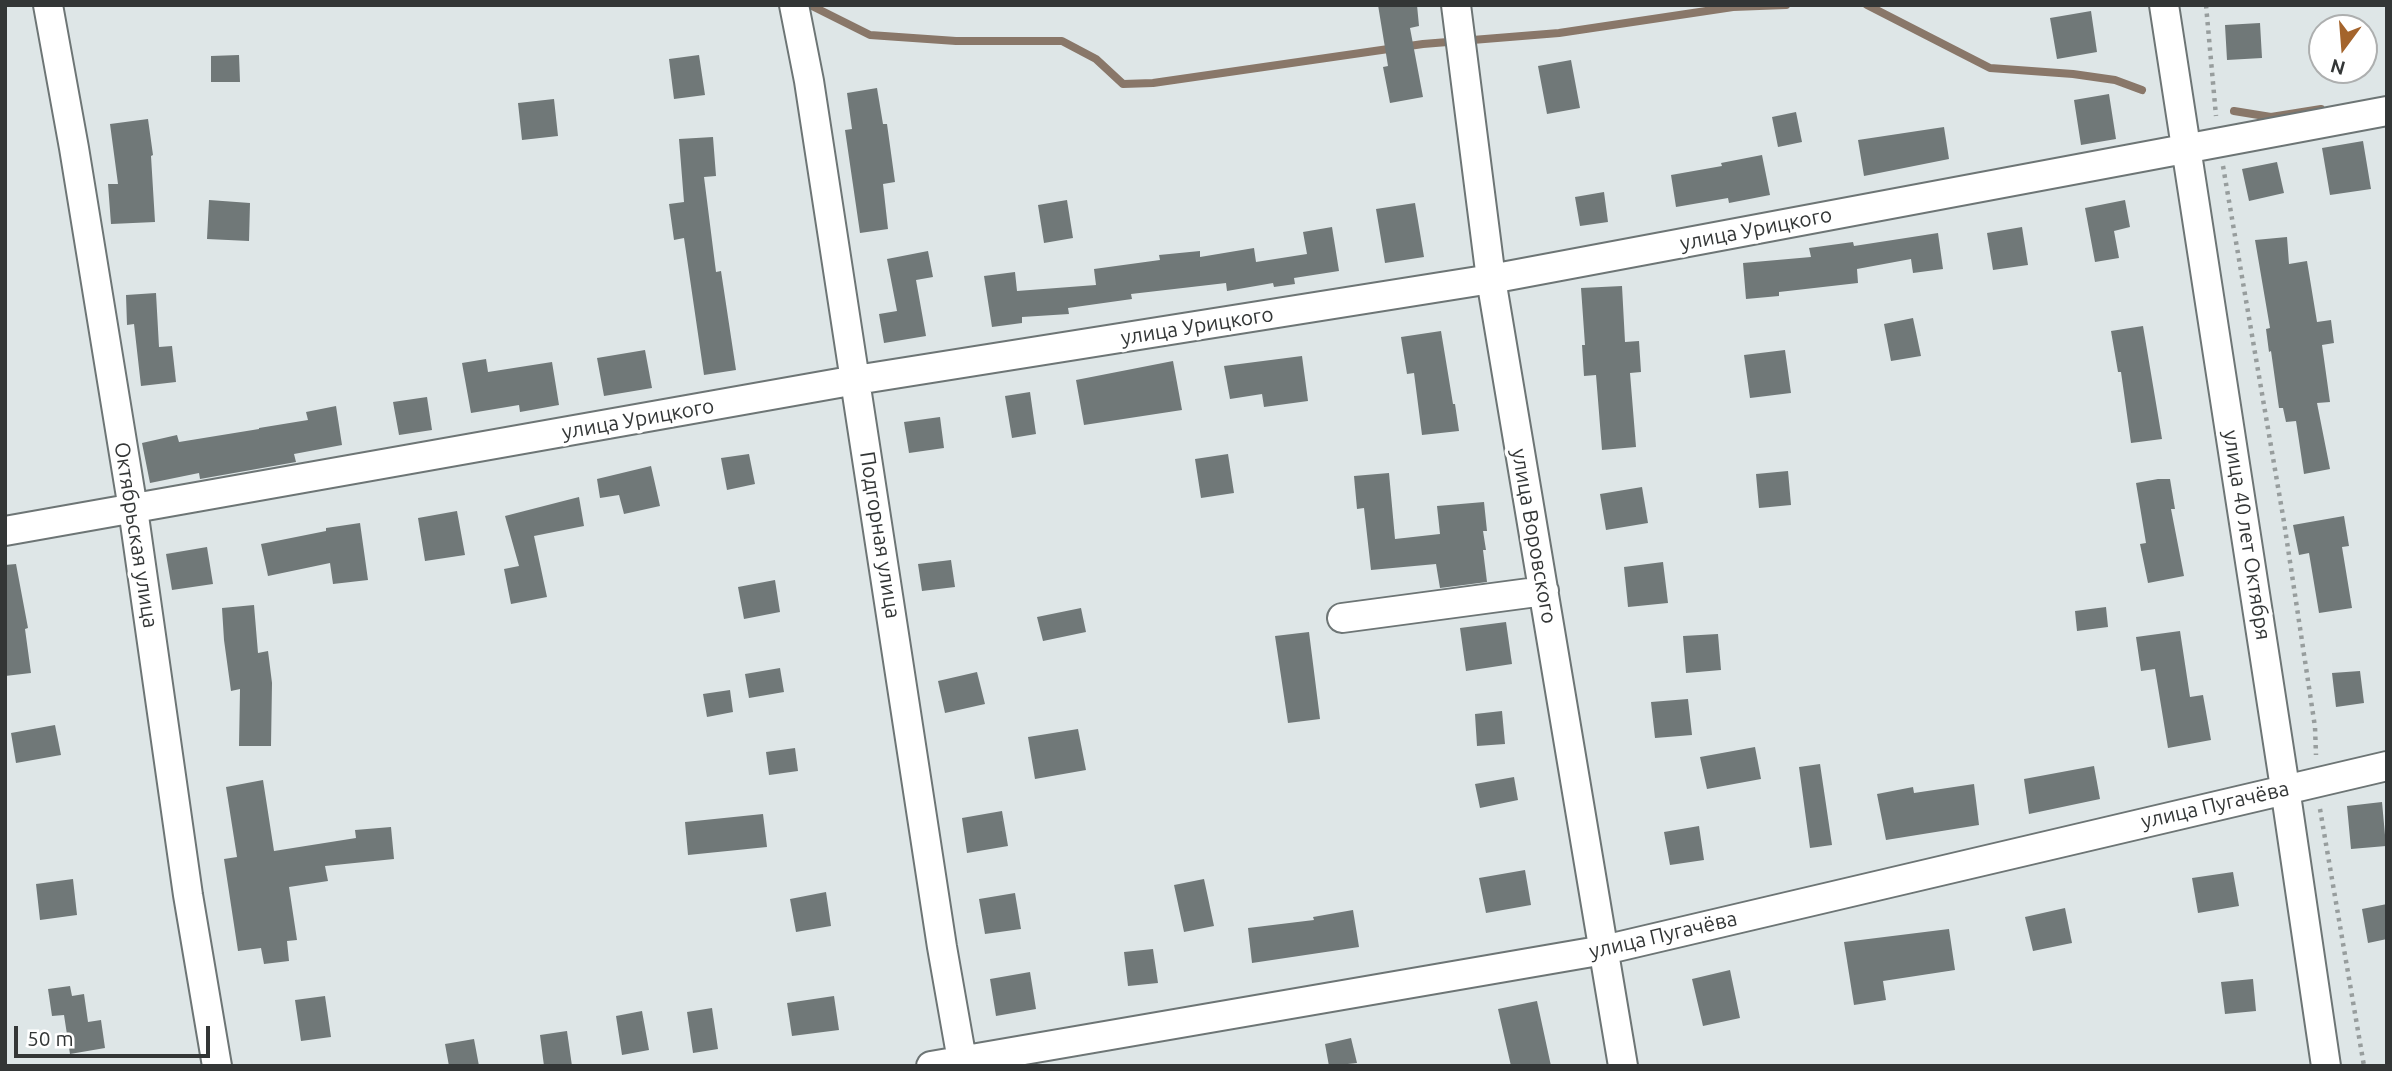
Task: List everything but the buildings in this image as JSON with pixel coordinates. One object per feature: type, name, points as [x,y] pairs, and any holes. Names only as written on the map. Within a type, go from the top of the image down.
[{"type":"street","name":"Октябрьская улица","points":[[48,5],[133,509],[188,895],[217,1066]]},
{"type":"street","name":"Подгорная улица","points":[[794,5],[809,81],[962,1063]]},
{"type":"street","name":"улица Воровского","points":[[1456,5],[1491,279],[1623,1066]]},
{"type":"street","name":"улица 40 лет Октября","points":[[2164,5],[2326,1066]]},
{"type":"street","name":"улица Урицкого","points":[[5,531],[856,380],[1491,279],[2387,111]]},
{"type":"street","points":[[1342,618],[1544,591]]},
{"type":"street","name":"улица Пугачёва","points":[[931,1066],[962,1063],[1604,950],[2387,766]]},
{"type":"path","points":[[2206,5],[2219,142],[2270,440],[2315,727],[2316,782],[2364,1066]]},
{"type":"waterway","points":[[810,5],[870,35],[956,41],[1062,41],[1096,59],[1123,84],[1153,83],[1423,44],[1559,33],[1733,7],[1786,5]]},
{"type":"waterway","points":[[1867,5],[1990,68],[2115,80],[2142,90]]},
{"type":"waterway","points":[[2234,111],[2271,117],[2321,109]]}]
